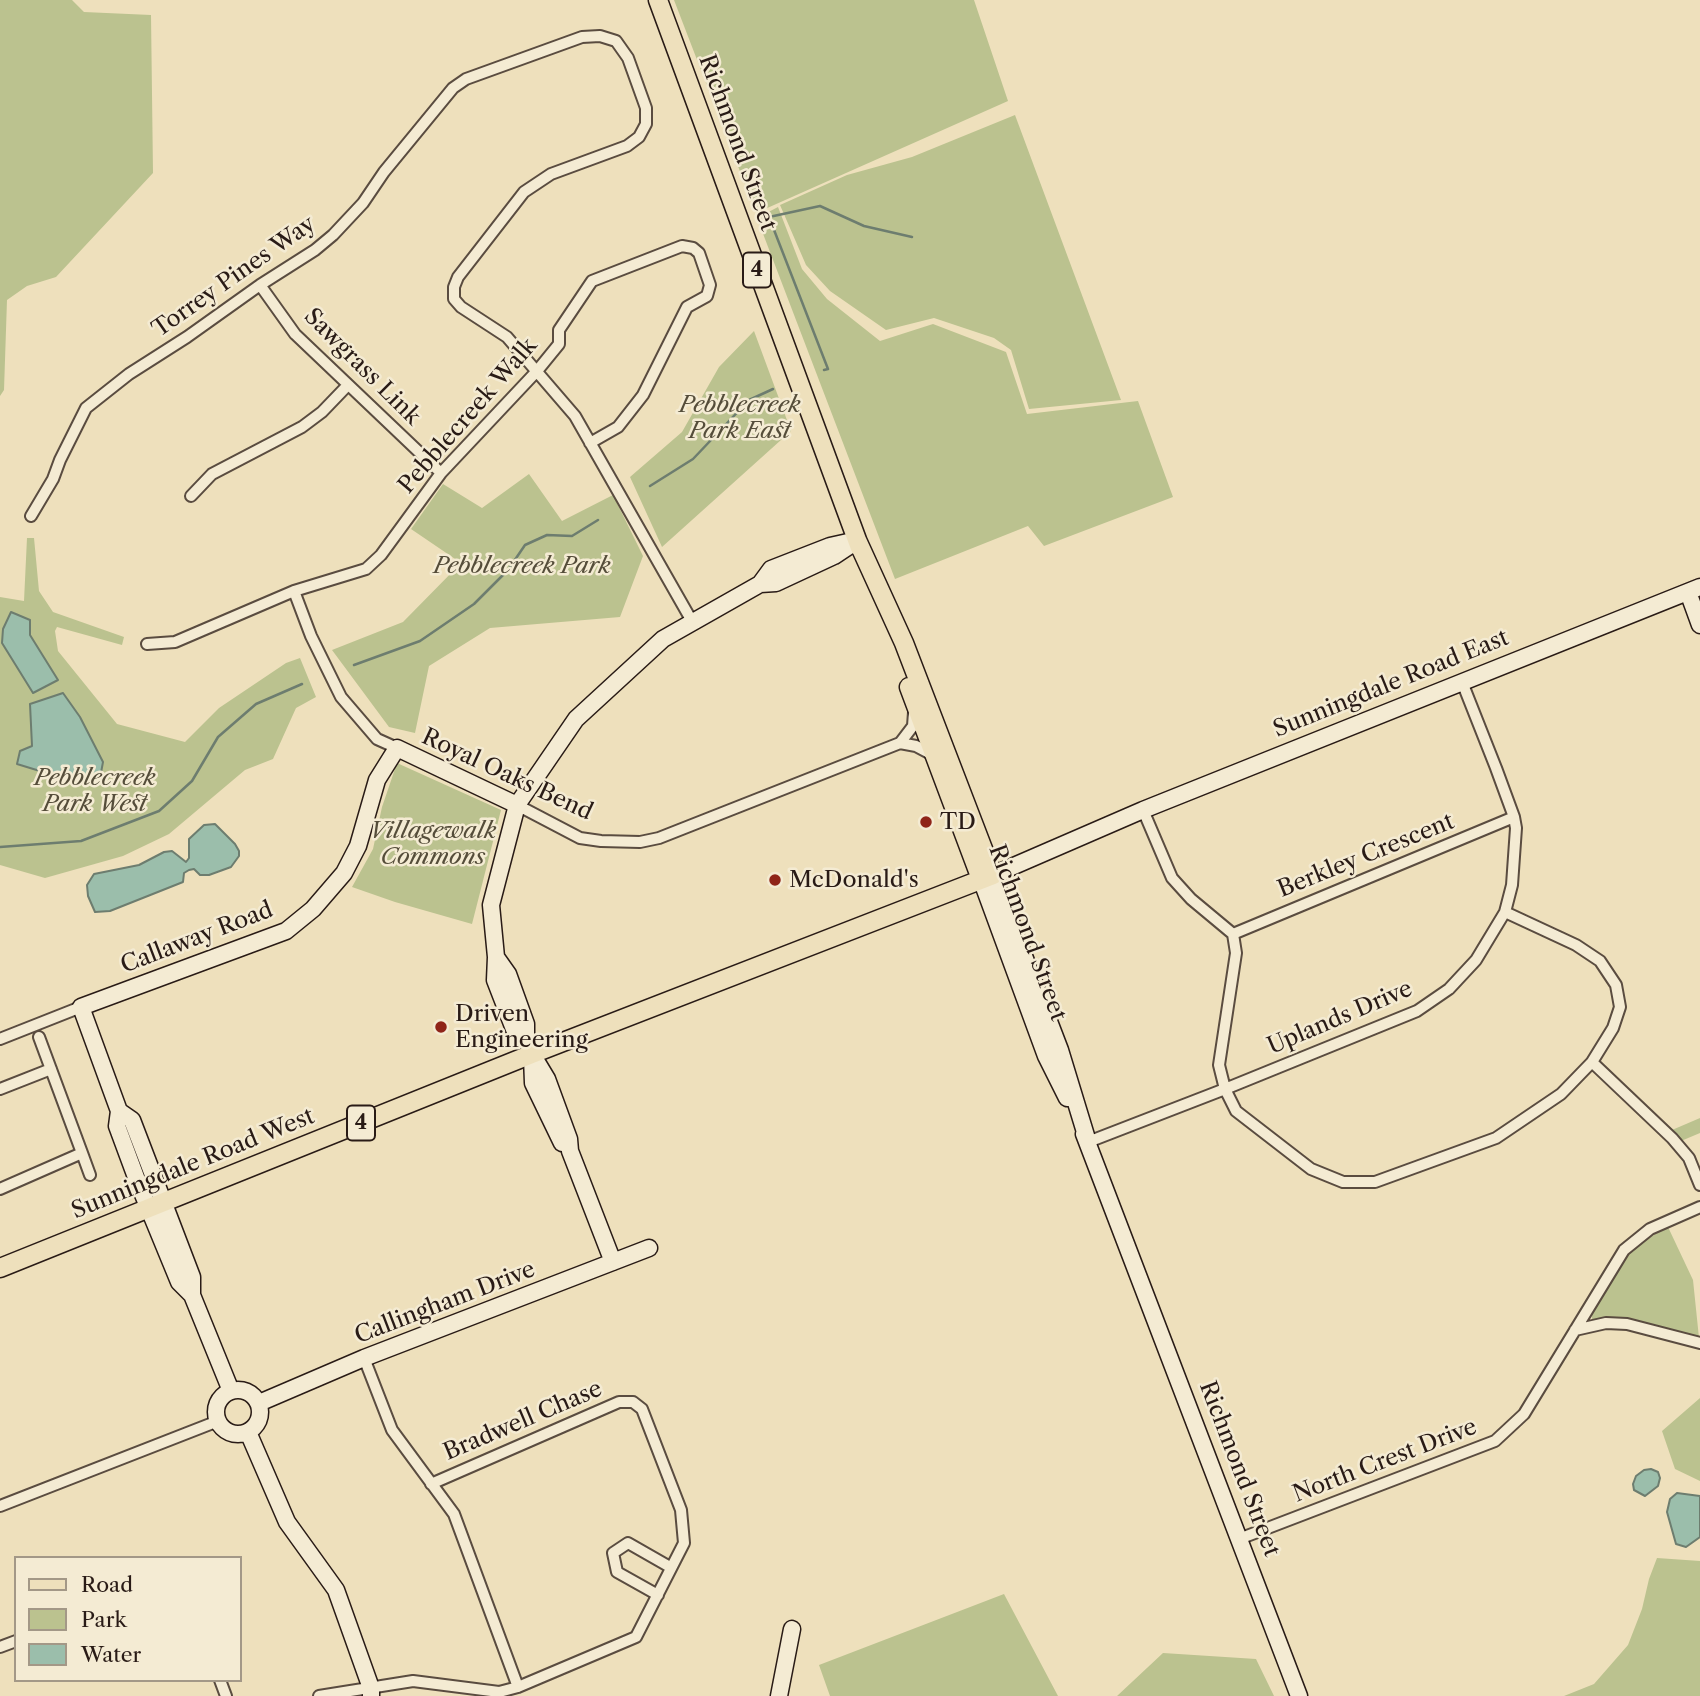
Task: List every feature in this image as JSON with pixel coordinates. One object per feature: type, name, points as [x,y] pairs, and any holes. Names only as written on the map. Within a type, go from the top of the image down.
[{"type":"main road","name":"Richmond Street","points":[[658,0],[934,756],[985,873]]},
{"type":"main road","name":"Richmond Street","points":[[857,540],[904,643],[985,873]]},
{"type":"main road","name":"Sunningdale Road West","points":[[0,1268],[529,1046],[717,983],[819,936],[985,873]]},
{"type":"street","name":"Torrey Pines Way","points":[[31,516],[53,479],[86,408],[129,374],[315,250],[363,203],[384,172],[453,88],[466,79],[582,37],[600,36],[616,41],[628,58],[646,108],[646,124],[639,137],[627,146],[551,174],[524,192],[458,277],[454,287],[454,299],[461,307],[507,337],[575,416],[693,623]]},
{"type":"street","name":"Pebblecreek Walk","points":[[147,644],[175,642],[294,591],[366,569],[381,555],[441,473],[559,344],[559,330],[592,281],[682,246],[693,248],[699,253],[710,285],[707,296],[687,307],[643,395],[618,427],[590,443]]},
{"type":"street","name":"Sawgrass Link","points":[[260,285],[295,334],[441,473]]},
{"type":"street","points":[[191,496],[212,474],[312,420],[347,386]]},
{"type":"street","points":[[613,1262],[570,1151],[560,1141],[533,1083],[526,1024],[508,974],[496,957],[491,905],[517,805],[576,719],[663,639],[760,583],[776,583],[834,556],[857,540]]},
{"type":"street","points":[[1694,590],[1700,625]]},
{"type":"street","name":"Sunningdale Road East","points":[[985,873],[1694,590]]},
{"type":"street","name":"Royal Oaks Bend","points":[[294,591],[311,636],[341,697],[377,739],[580,838],[640,842],[659,838],[900,743]]},
{"type":"street","name":"Uplands Drive","points":[[1088,1142],[1417,1011],[1449,989],[1476,960],[1506,912],[1512,885],[1514,817],[1462,682]]},
{"type":"street","points":[[915,704],[913,726],[900,743],[916,746],[934,756]]},
{"type":"street","name":"Callaway Road","points":[[0,1039],[286,931],[313,909],[344,873],[358,845],[377,780],[397,748]]},
{"type":"street","points":[[1143,810],[1172,878],[1191,899],[1233,934],[1236,953],[1219,1065],[1225,1089],[1236,1111],[1311,1169],[1343,1182],[1374,1182],[1496,1138],[1561,1094],[1592,1062],[1613,1028],[1620,1007],[1616,985],[1600,961],[1576,945],[1506,912]]},
{"type":"street","name":"Berkley Crescent","points":[[1233,934],[1514,817]]},
{"type":"street","name":"Richmond Street","points":[[985,873],[1046,1056],[1088,1142],[1299,1696]]},
{"type":"street","points":[[81,1007],[119,1111],[132,1121],[155,1205],[192,1277],[192,1295],[231,1391]]},
{"type":"street","points":[[39,1037],[90,1175]]},
{"type":"street","points":[[1592,1062],[1672,1138],[1689,1158],[1700,1185]]},
{"type":"street","points":[[0,1088],[51,1069]]},
{"type":"street","points":[[0,1189],[82,1153]]},
{"type":"street","name":"North Crest Drive","points":[[1239,1539],[1495,1441],[1524,1414],[1624,1250],[1650,1230],[1700,1207]]},
{"type":"street","name":"Callingham Drive","points":[[259,1403],[364,1358],[649,1248]]},
{"type":"street","points":[[1575,1330],[1605,1322],[1627,1324],[1700,1343]]},
{"type":"street","points":[[364,1358],[393,1430],[454,1514],[518,1687]]},
{"type":"street","points":[[231,1391],[247,1391],[259,1403],[259,1420],[248,1432],[230,1433],[218,1421],[216,1406],[219,1400],[231,1391]]},
{"type":"street","name":"Bradwell Chase","points":[[319,1696],[371,1692],[413,1681],[499,1692],[518,1687],[636,1637],[684,1543],[681,1510],[642,1409],[633,1402],[619,1402],[431,1484]]},
{"type":"street","points":[[0,1506],[218,1421]]},
{"type":"street","points":[[248,1432],[287,1522],[336,1590],[371,1692]]},
{"type":"street","points":[[658,1595],[617,1572],[613,1553],[628,1544],[670,1567]]},
{"type":"street","points":[[779,1696],[792,1629]]},
{"type":"green space","points":[[0,0],[72,0],[84,12],[151,15],[153,173],[56,277],[27,286],[7,300],[4,390],[0,396]]},
{"type":"green space","points":[[674,0],[974,0],[1008,101],[756,213]]},
{"type":"green space","points":[[1015,115],[1121,400],[1029,409],[1011,350],[994,338],[934,318],[886,330],[830,291],[806,265],[780,205],[847,175],[912,157]]},
{"type":"green space","points":[[778,207],[802,269],[827,299],[880,341],[933,324],[1006,352],[1027,414],[1138,401],[1173,497],[1044,546],[1028,526],[895,579],[757,218]]},
{"type":"green space","name":"Pebblecreek Park East","points":[[754,331],[791,431],[662,547],[630,477],[682,432],[719,367]]},
{"type":"green space","name":"Pebblecreek Park","points":[[529,474],[562,521],[613,495],[643,556],[620,617],[490,628],[429,666],[415,733],[389,727],[332,650],[403,622],[461,563],[411,529],[443,484],[482,508]]},
{"type":"green space","name":"Pebblecreek Park West","points":[[27,538],[34,538],[39,591],[53,612],[124,637],[122,645],[57,627],[55,631],[58,651],[117,724],[185,742],[219,708],[286,663],[300,658],[316,697],[296,708],[273,759],[245,770],[169,834],[123,856],[45,878],[0,865],[0,597],[24,601]]},
{"type":"green space","name":"Villagewalk Commons","points":[[397,763],[501,810],[472,924],[352,887],[373,849],[382,807]]},
{"type":"green space","points":[[1700,1118],[1700,1133],[1681,1141],[1672,1130]]},
{"type":"green space","points":[[1668,1227],[1693,1280],[1699,1338],[1626,1319],[1614,1317],[1592,1320],[1592,1311],[1627,1256],[1642,1242]]},
{"type":"green space","points":[[1700,1398],[1700,1481],[1675,1469],[1662,1431]]},
{"type":"green space","points":[[1657,1558],[1700,1561],[1700,1696],[1564,1696],[1594,1684],[1628,1645]]},
{"type":"green space","points":[[1004,1594],[1058,1696],[830,1696],[819,1665]]},
{"type":"green space","points":[[1163,1653],[1256,1659],[1274,1696],[1117,1696]]},
{"type":"water","points":[[11,612],[30,620],[30,635],[58,680],[33,693],[2,643],[3,629]]},
{"type":"water","points":[[63,693],[80,717],[103,762],[100,778],[79,783],[17,764],[20,751],[32,746],[30,704]]},
{"type":"water","points":[[215,824],[239,851],[239,856],[231,867],[209,875],[200,875],[194,869],[189,870],[184,873],[183,882],[110,911],[95,912],[88,896],[87,885],[94,874],[139,865],[164,852],[172,851],[186,862],[189,858],[189,839],[204,825]]},
{"type":"water","points":[[1651,1469],[1658,1472],[1660,1478],[1658,1486],[1645,1496],[1634,1490],[1633,1484],[1636,1476]]},
{"type":"water","points":[[1677,1493],[1700,1496],[1700,1537],[1686,1547],[1676,1544],[1667,1512],[1670,1499]]},
{"type":"waterway","points":[[824,370],[828,369],[769,217],[820,206],[864,226],[912,237]]},
{"type":"waterway","points":[[650,486],[693,459],[749,400],[773,389]]},
{"type":"waterway","points":[[354,665],[420,641],[474,604],[508,570],[525,545],[547,535],[572,536],[598,520]]},
{"type":"waterway","points":[[0,847],[81,841],[159,811],[192,781],[218,737],[256,704],[302,684]]},
{"type":"place","name":"TD","points":[[926,822]]},
{"type":"place","name":"McDonald's","points":[[775,880]]},
{"type":"place","name":"Driven Engineering","points":[[441,1027]]}]
